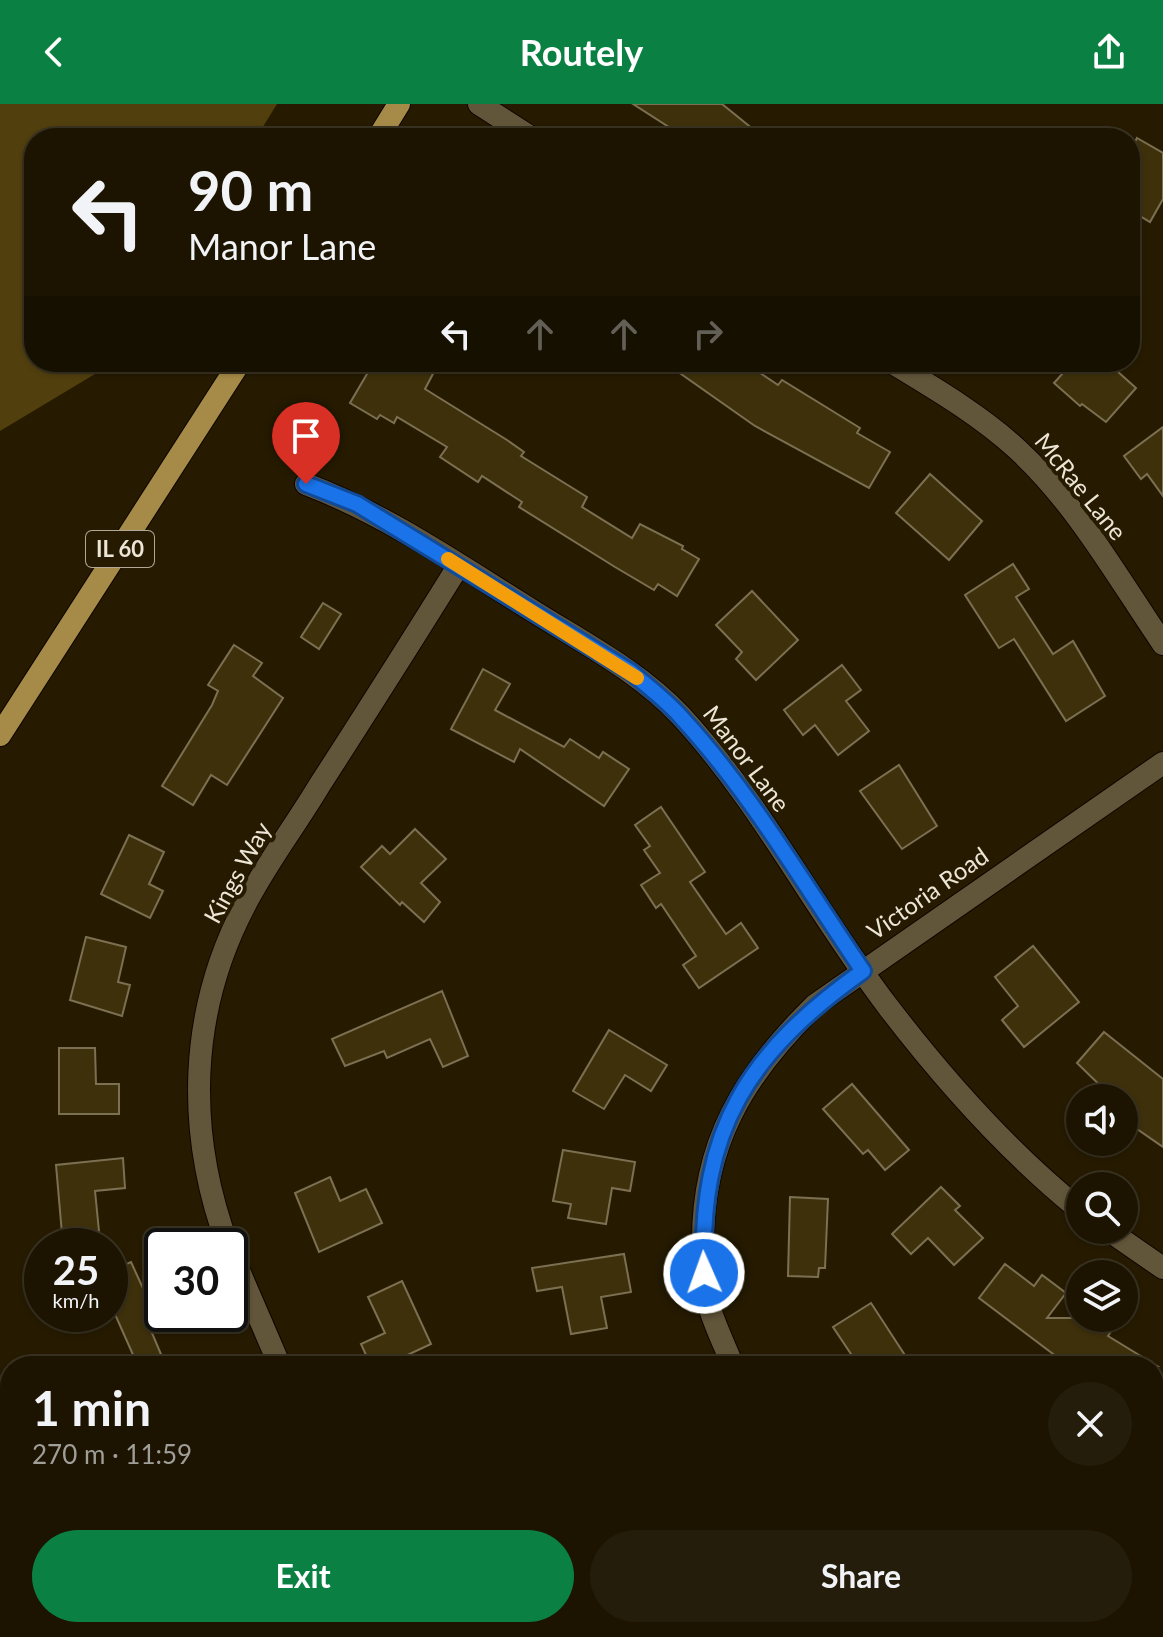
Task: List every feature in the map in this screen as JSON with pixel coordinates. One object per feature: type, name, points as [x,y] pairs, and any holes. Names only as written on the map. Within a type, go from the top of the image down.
[{"type":"main road","points":[[384,128],[399,104]]},
{"type":"main road","name":"IL 60","points":[[0,735],[234,372]]},
{"type":"street","points":[[479,104],[516,128]]},
{"type":"street","name":"McRae Lane","points":[[906,372],[1016,447],[1043,475],[1163,644]]},
{"type":"street","name":"Manor Lane","points":[[306,484],[357,504],[459,565],[631,672],[681,716],[763,823],[888,1006],[985,1123],[1066,1197]]},
{"type":"street","name":"Kings Way","points":[[222,1228],[213,1205],[197,1113],[200,1045],[212,981],[244,905],[459,565]]},
{"type":"street","name":"Victoria Road","points":[[729,1356],[711,1314],[704,1273],[703,1226],[707,1182],[723,1131],[745,1085],[773,1047],[815,1005],[1163,763]]},
{"type":"street","points":[[1128,1244],[1163,1268]]},
{"type":"street","name":"Kings Way","points":[[248,1292],[276,1356]]},
{"type":"shaded area","points":[[0,104],[277,104],[262,128],[24,128],[24,372],[98,372],[0,431]]},
{"type":"building","points":[[633,104],[722,104],[752,128],[670,128]]},
{"type":"building","points":[[1140,140],[1163,153],[1163,199],[1150,222],[1140,216]]},
{"type":"building","points":[[368,372],[434,372],[425,389],[507,440],[524,452],[521,456],[587,497],[582,507],[632,538],[640,524],[683,546],[682,549],[699,559],[677,596],[658,584],[654,590],[519,507],[522,502],[482,476],[478,482],[440,457],[447,447],[397,417],[394,423],[380,415],[377,419],[350,403]]},
{"type":"building","points":[[678,372],[759,372],[778,385],[782,380],[860,428],[857,433],[890,452],[869,488],[755,426]]},
{"type":"building","points":[[1064,372],[1118,372],[1136,388],[1106,422],[1082,404],[1080,406],[1054,383]]},
{"type":"building","points":[[1163,427],[1163,496],[1147,474],[1141,479],[1124,456]]},
{"type":"building","points":[[930,474],[982,521],[949,560],[896,513]]},
{"type":"building","points":[[1013,564],[1029,589],[1016,597],[1053,654],[1073,641],[1105,696],[1066,721],[1014,639],[999,648],[965,595]]},
{"type":"building","points":[[752,591],[798,640],[756,680],[736,659],[742,652],[716,625]]},
{"type":"building","points":[[323,603],[341,614],[319,649],[301,637]]},
{"type":"building","points":[[234,645],[262,663],[253,676],[283,698],[227,785],[211,775],[193,805],[162,786],[212,705],[218,691],[208,685]]},
{"type":"building","points":[[842,665],[861,690],[846,701],[869,731],[838,755],[815,725],[803,735],[784,710]]},
{"type":"building","points":[[483,669],[510,684],[495,710],[564,747],[570,739],[599,758],[603,752],[629,769],[604,806],[520,749],[514,762],[451,729]]},
{"type":"building","points":[[899,765],[937,826],[902,849],[860,791]]},
{"type":"building","points":[[661,807],[705,872],[690,882],[726,934],[741,923],[758,948],[699,988],[683,965],[696,956],[661,904],[656,908],[641,885],[660,873],[644,850],[650,846],[635,825]]},
{"type":"building","points":[[415,829],[446,859],[421,883],[440,902],[424,922],[402,902],[400,905],[361,867],[382,846],[390,854]]},
{"type":"building","points":[[129,835],[164,852],[149,884],[163,891],[150,918],[101,894]]},
{"type":"building","points":[[86,937],[126,947],[118,982],[130,985],[122,1016],[70,1000]]},
{"type":"building","points":[[1033,946],[1079,1002],[1024,1047],[1002,1020],[1018,1006],[995,977]]},
{"type":"building","points":[[442,991],[468,1056],[443,1067],[430,1039],[387,1058],[384,1051],[345,1066],[332,1039]]},
{"type":"building","points":[[609,1030],[667,1065],[651,1091],[625,1075],[604,1109],[573,1091]]},
{"type":"building","points":[[1104,1032],[1163,1079],[1163,1147],[1138,1130],[1138,1084],[1099,1084],[1077,1063]]},
{"type":"building","points":[[59,1048],[95,1048],[96,1084],[119,1084],[119,1114],[59,1114]]},
{"type":"building","points":[[852,1084],[909,1150],[885,1170],[868,1150],[863,1154],[823,1109]]},
{"type":"building","points":[[563,1150],[635,1162],[630,1191],[612,1188],[606,1224],[568,1218],[571,1204],[553,1201]]},
{"type":"building","points":[[123,1158],[125,1188],[95,1191],[99,1228],[61,1228],[56,1165]]},
{"type":"building","points":[[330,1177],[340,1201],[366,1189],[382,1223],[319,1252],[295,1193]]},
{"type":"building","points":[[941,1187],[960,1206],[955,1210],[983,1238],[954,1265],[928,1238],[911,1254],[892,1234]]},
{"type":"building","points":[[790,1197],[828,1199],[825,1268],[819,1268],[818,1277],[788,1276]]},
{"type":"building","points":[[624,1254],[631,1292],[601,1297],[607,1328],[571,1334],[562,1287],[537,1291],[532,1268]]},
{"type":"building","points":[[131,1262],[144,1291],[144,1332],[152,1332],[162,1356],[134,1356],[123,1332],[128,1332],[128,1263]]},
{"type":"building","points":[[1005,1264],[1034,1286],[1042,1275],[1066,1293],[1047,1318],[1066,1318],[1066,1332],[1111,1332],[1108,1336],[1141,1356],[1056,1356],[979,1298]]},
{"type":"building","points":[[402,1281],[431,1344],[405,1356],[366,1356],[361,1344],[385,1333],[368,1297]]},
{"type":"building","points":[[871,1303],[905,1356],[852,1356],[833,1327]]},
{"type":"slow traffic","points":[[448,559],[637,678]]},
{"type":"route","points":[[306,484],[357,504],[631,672],[681,716],[763,823],[863,971],[815,1005],[773,1047],[745,1085],[723,1131],[707,1182],[703,1226],[704,1273]]}]
